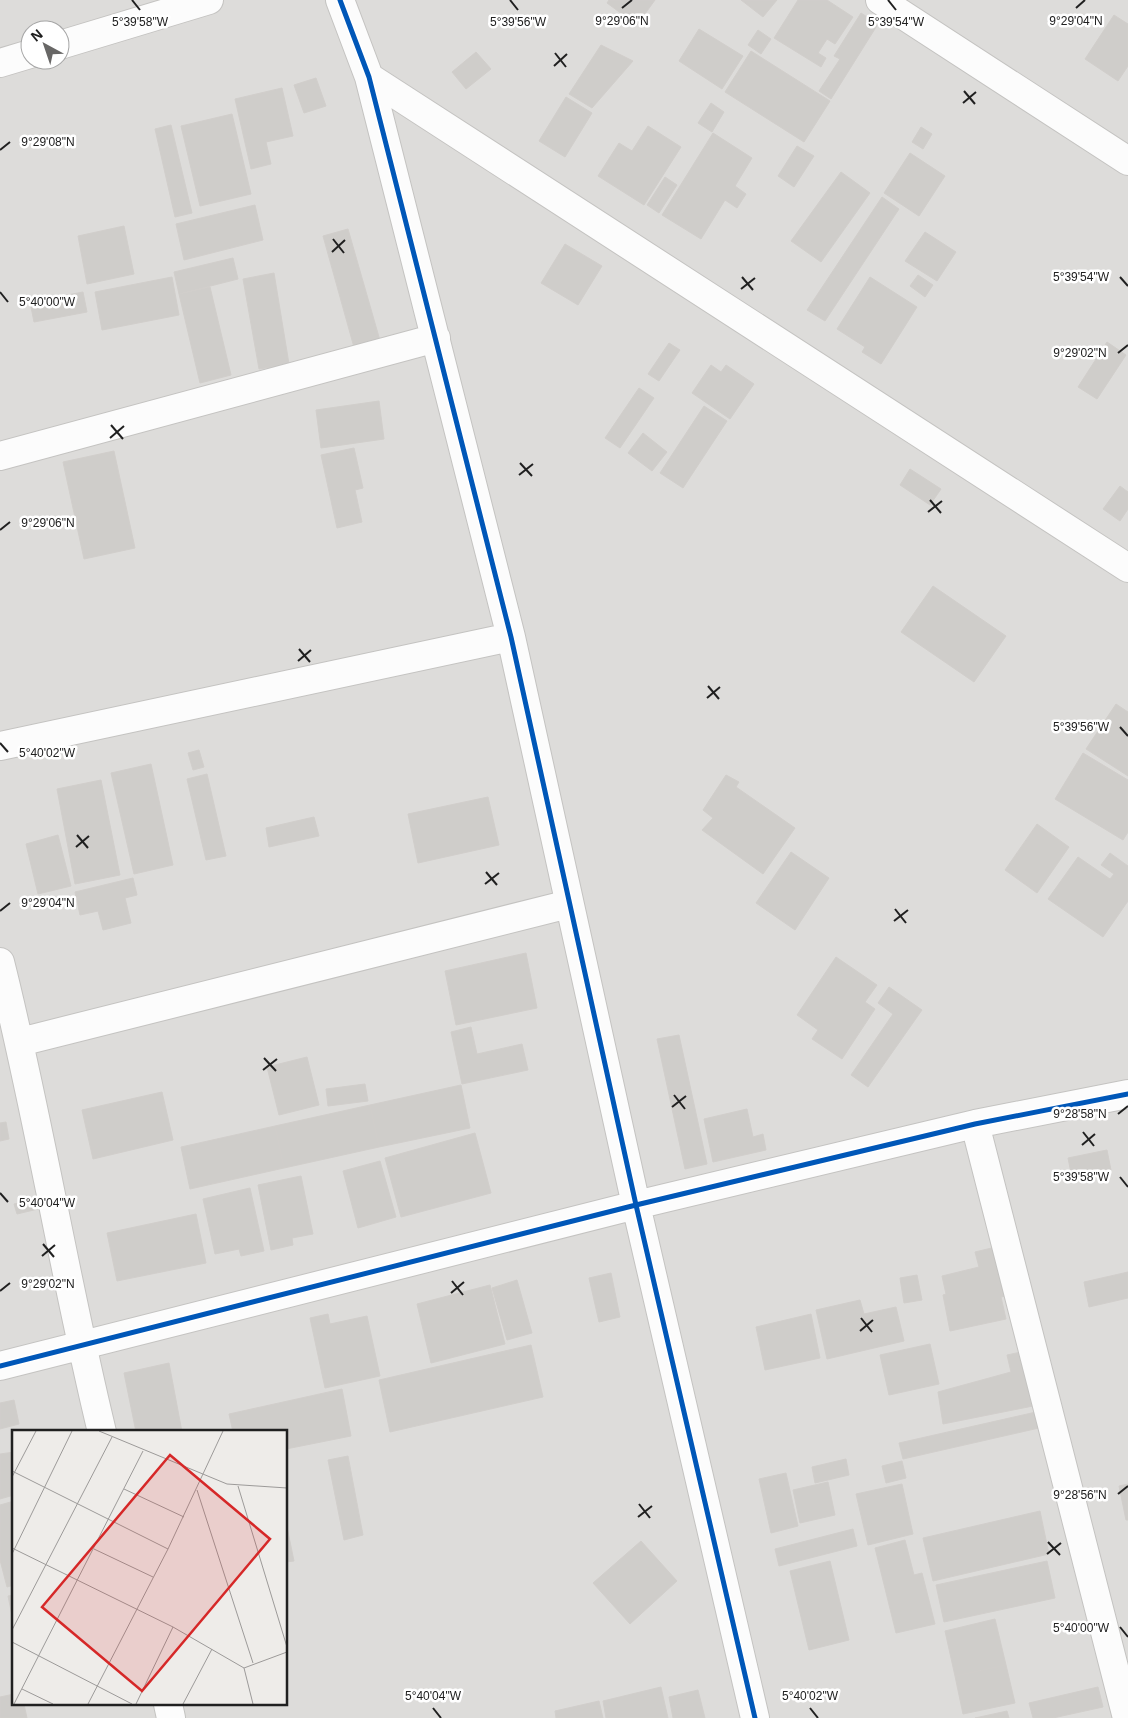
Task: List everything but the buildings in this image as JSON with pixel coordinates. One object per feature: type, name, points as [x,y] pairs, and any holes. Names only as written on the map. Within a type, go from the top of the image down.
[{"type":"street","points":[[70,42],[210,0]]},
{"type":"street","points":[[340,0],[368,77],[511,637],[636,1205],[754,1718]]},
{"type":"street","points":[[880,0],[1128,161]]},
{"type":"street","points":[[0,63],[20,57]]},
{"type":"street","points":[[368,77],[1128,568]]},
{"type":"street","points":[[0,456],[436,338]]},
{"type":"street","points":[[0,746],[511,637]]},
{"type":"street","points":[[20,1042],[569,904]]},
{"type":"street","points":[[0,962],[20,1042],[80,1345],[101,1430]]},
{"type":"street","points":[[0,1366],[636,1205],[975,1124],[1128,1094]]},
{"type":"street","points":[[975,1124],[1126,1718]]},
{"type":"shaded area","points":[[0,0],[1128,0],[1128,1718],[0,1718]]},
{"type":"cycle path","points":[[340,0],[369,77],[511,637],[636,1205],[755,1718]]},
{"type":"cycle path","points":[[0,1366],[636,1205],[975,1124],[1128,1094]]}]
